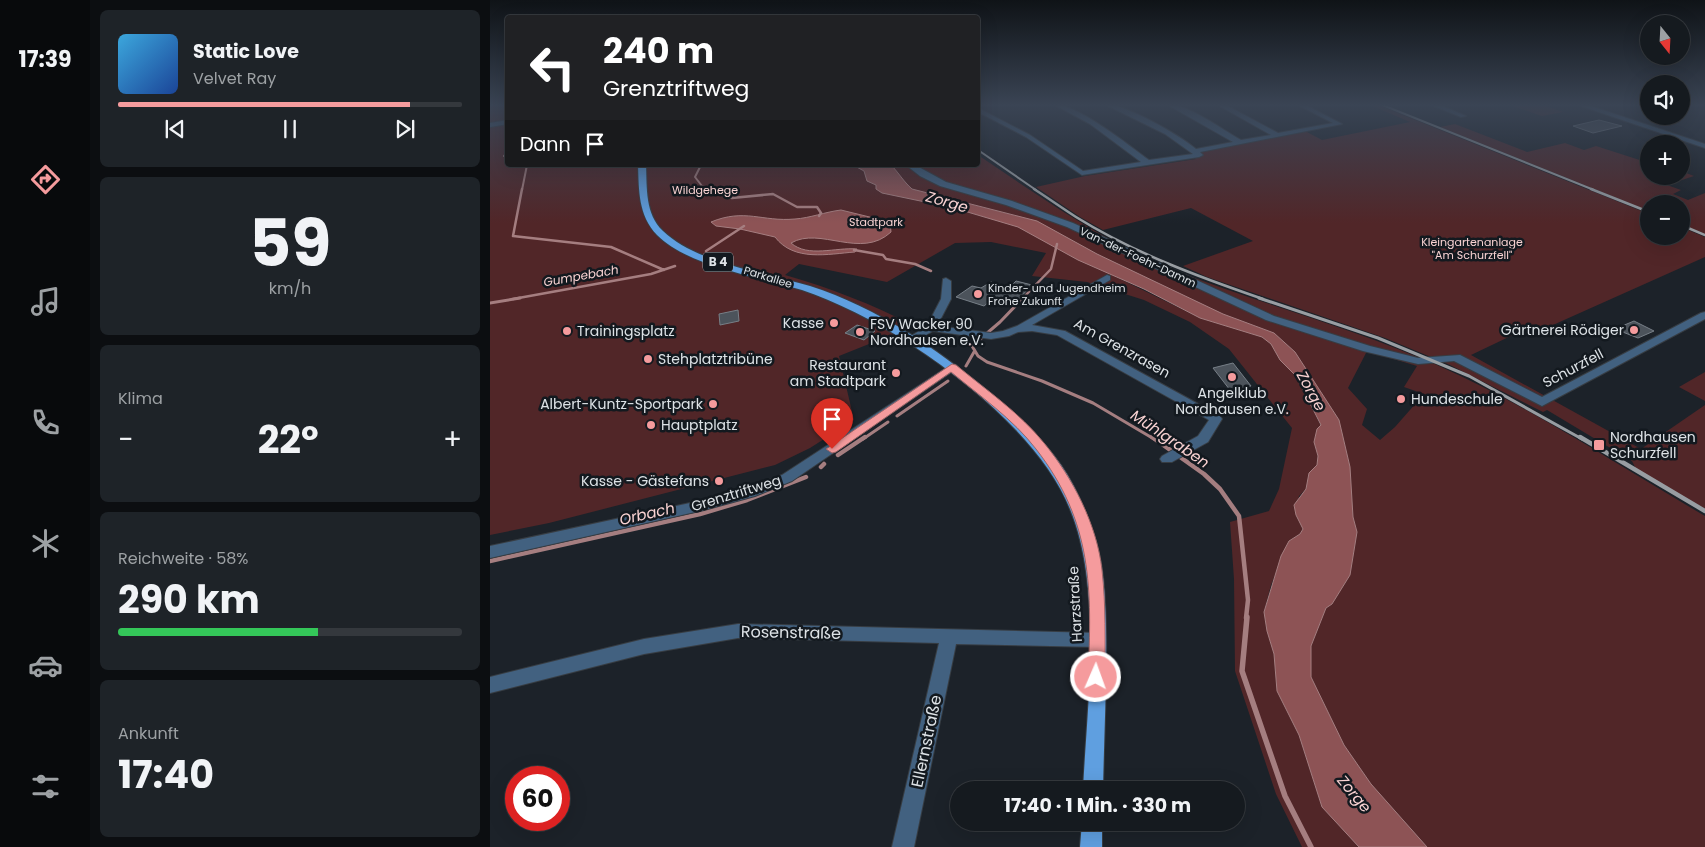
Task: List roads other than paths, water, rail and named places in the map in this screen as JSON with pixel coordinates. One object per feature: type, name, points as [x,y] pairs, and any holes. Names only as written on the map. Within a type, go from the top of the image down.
[{"type":"main road","name":"Parkallee","points":[[642,167],[645,212],[652,225],[671,242],[698,256],[841,300],[874,315],[913,338]]},
{"type":"main road","name":"Harzstraße","points":[[913,338],[952,367],[1024,428],[1044,451],[1064,481],[1076,505],[1087,534],[1095,570],[1098,640],[1093,781]]},
{"type":"main road","points":[[1091,847],[1092,831]]},
{"type":"street","points":[[1039,144],[1082,173],[1148,163],[1233,144]]},
{"type":"street","points":[[1121,144],[1148,163]]},
{"type":"street","points":[[1182,144],[1196,153]]},
{"type":"street","name":"Van-der-Foehr-Damm","points":[[913,167],[943,184],[1016,205],[1070,225],[1270,318],[1367,349]]},
{"type":"street","points":[[1016,329],[1108,278]]},
{"type":"street","points":[[913,338],[936,329],[946,300],[946,281]]},
{"type":"street","name":"Schurzfell","points":[[1367,349],[1418,362],[1456,357],[1542,402],[1705,314]]},
{"type":"street","name":"Am Grenzrasen","points":[[936,329],[986,336],[1005,334],[1016,329],[1046,329],[1061,334],[1216,418],[1203,439],[1174,455]]},
{"type":"street","name":"Grenztriftweg","points":[[490,552],[704,505],[750,492],[787,478],[952,367]]},
{"type":"street","name":"Rosenstraße","points":[[490,685],[650,644],[696,635],[738,631],[1098,640]]},
{"type":"street","name":"Ellernstraße","points":[[904,847],[950,635]]},
{"type":"water","name":"Zorge","points":[[857,167],[893,167],[912,189],[1037,221],[1097,254],[1223,314],[1274,333],[1295,352],[1339,420],[1350,467],[1353,517],[1357,532],[1350,575],[1332,604],[1326,608],[1311,646],[1311,677],[1344,745],[1371,784],[1427,847],[1359,847],[1322,807],[1299,735],[1277,691],[1274,654],[1264,612],[1281,556],[1289,541],[1300,534],[1303,529],[1296,515],[1294,505],[1306,489],[1309,473],[1317,465],[1318,456],[1314,442],[1317,429],[1321,425],[1296,376],[1280,360],[1271,344],[1262,337],[1200,318],[1144,289],[1078,260],[1018,227],[954,208],[882,193],[876,189],[876,185],[867,181],[864,171]]},
{"type":"water","points":[[841,210],[890,222],[891,232],[879,240],[867,243],[815,238],[802,239],[791,243],[806,250],[814,251],[857,249],[855,252],[812,255],[792,250],[775,237],[716,226],[711,222],[734,216],[795,219]]},
{"type":"waterway","points":[[522,190],[527,167]]},
{"type":"waterway","points":[[700,167],[695,177],[702,186],[709,190]]},
{"type":"waterway","points":[[522,189],[513,236],[611,247],[664,270]]},
{"type":"waterway","points":[[706,189],[732,198],[773,194],[797,207],[817,207],[821,213],[819,216]]},
{"type":"waterway","name":"Gumpebach","points":[[706,251],[744,226]]},
{"type":"waterway","name":"Mühlgraben","points":[[1022,299],[1051,269],[1057,244]]},
{"type":"waterway","points":[[854,250],[883,255],[886,259],[915,264],[931,271]]},
{"type":"waterway","name":"Gumpebach","points":[[664,270],[675,266]]},
{"type":"waterway","name":"Gumpebach","points":[[513,299],[651,274],[664,270]]},
{"type":"waterway","name":"Gumpebach","points":[[490,303],[520,298]]},
{"type":"waterway","name":"Mühlgraben","points":[[972,346],[1000,322],[1023,298]]},
{"type":"waterway","points":[[960,339],[972,346]]},
{"type":"waterway","name":"Mühlgraben","points":[[972,346],[978,356],[987,362],[1042,381],[1093,403],[1154,439]]},
{"type":"waterway","name":"Orbach","points":[[966,366],[974,352]]},
{"type":"waterway","name":"Orbach","points":[[897,416],[948,381]]},
{"type":"waterway","name":"Orbach","points":[[863,439],[888,422]]},
{"type":"waterway","name":"Orbach","points":[[838,455],[865,437]]},
{"type":"waterway","name":"Mühlgraben","points":[[1152,437],[1204,474],[1220,489],[1239,516],[1248,600],[1246,618]]},
{"type":"waterway","name":"Orbach","points":[[821,467],[824,464]]},
{"type":"waterway","name":"Orbach","points":[[490,561],[700,514],[747,500],[806,477]]},
{"type":"waterway","name":"Mühlgraben","points":[[1247,617],[1242,671],[1285,796],[1311,847]]},
{"type":"railway","points":[[1478,144],[1594,190]]},
{"type":"railway","points":[[980,151],[1036,190]]},
{"type":"railway","points":[[1034,189],[1076,217],[1121,242],[1191,273],[1263,299]]},
{"type":"railway","points":[[1591,189],[1640,208]]},
{"type":"railway","points":[[1690,229],[1705,235]]},
{"type":"railway","points":[[1259,298],[1378,338],[1469,376],[1582,439]]},
{"type":"railway","points":[[1580,437],[1705,511]]},
{"type":"place","name":"Kinder- und Jugendheim Frohe Zukunft","points":[[978,294]]},
{"type":"place","name":"Kasse","points":[[834,323]]},
{"type":"place","name":"Gärtnerei Rödiger","points":[[1634,330]]},
{"type":"place","name":"Trainingsplatz","points":[[567,331]]},
{"type":"place","name":"FSV Wacker 90 Nordhausen e.V.","points":[[860,332]]},
{"type":"place","name":"Stehplatztribüne","points":[[648,359]]},
{"type":"place","name":"Restaurant am Stadtpark","points":[[896,373]]},
{"type":"place","name":"Angelklub Nordhausen e.V.","points":[[1232,377]]},
{"type":"place","name":"Hundeschule","points":[[1401,399]]},
{"type":"place","name":"Albert-Kuntz-Sportpark","points":[[713,404]]},
{"type":"place","name":"Hauptplatz","points":[[651,425]]},
{"type":"place","name":"Nordhausen Schurzfell","points":[[1599,445]]},
{"type":"place","name":"Kasse - Gästefans","points":[[719,481]]},
{"type":"park label","name":"Wildgehege","points":[[705,190]]},
{"type":"park label","name":"Stadtpark","points":[[876,222]]},
{"type":"park label","name":"Kleingartenanlage \"Am Schurzfell\"","points":[[1472,248]]}]
